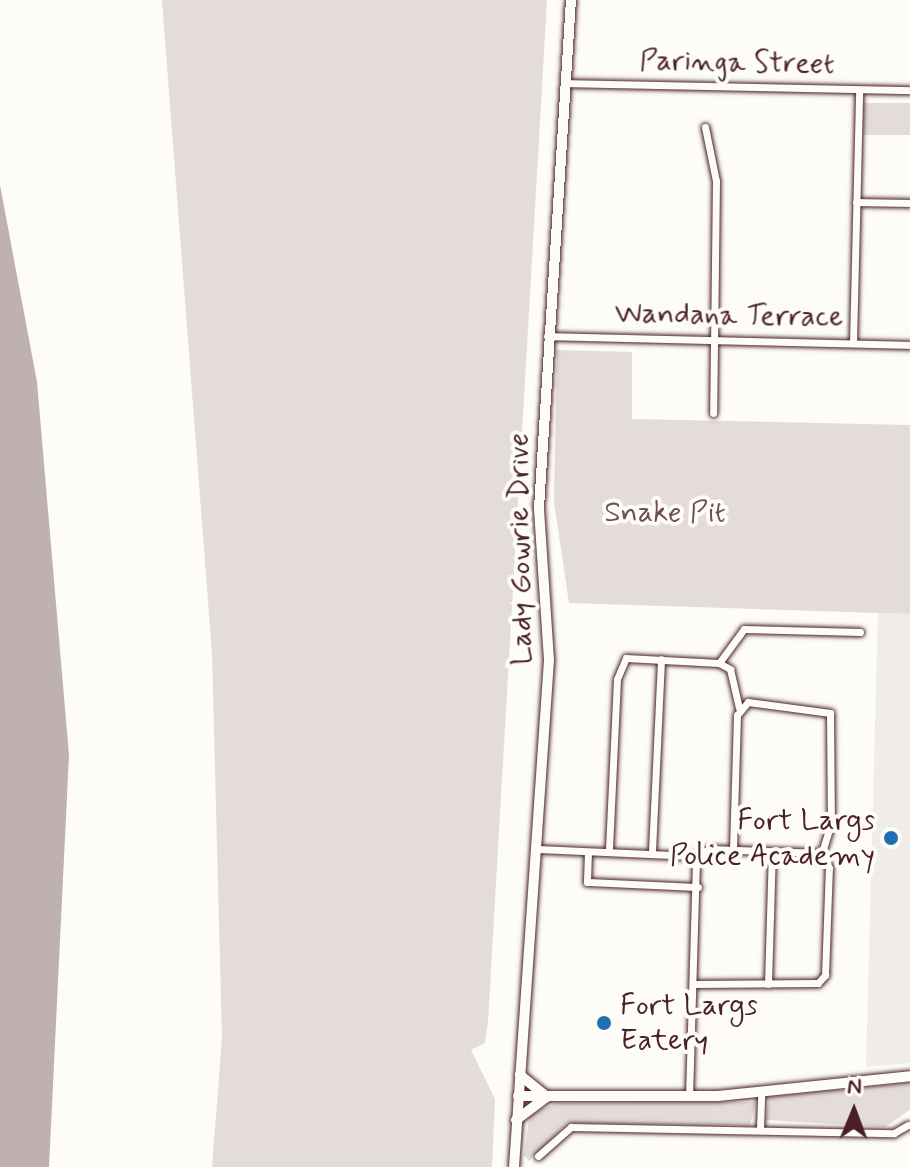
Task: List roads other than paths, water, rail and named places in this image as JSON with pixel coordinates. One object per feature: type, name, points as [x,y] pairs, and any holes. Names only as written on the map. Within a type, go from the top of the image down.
[{"type":"main road","name":"Lady Gowrie Drive","points":[[514,1167],[550,609],[539,508],[547,336],[571,0]]},
{"type":"main road","points":[[520,1075],[547,1097]]},
{"type":"main road","points":[[518,1096],[689,1097],[910,1076]]},
{"type":"main road","points":[[516,1120],[547,1097]]},
{"type":"street","name":"Paringa Street","points":[[564,83],[910,90]]},
{"type":"street","points":[[853,343],[859,90]]},
{"type":"street","points":[[705,127],[716,181],[713,413]]},
{"type":"street","points":[[856,202],[910,203]]},
{"type":"street","name":"Wandana Terrace","points":[[547,336],[910,345]]},
{"type":"street","points":[[719,663],[744,629],[860,632]]},
{"type":"street","points":[[609,849],[620,665],[626,658],[719,663],[730,669],[739,708],[733,850]]},
{"type":"street","points":[[652,851],[661,659]]},
{"type":"street","points":[[694,984],[810,985],[825,975],[829,868],[822,853],[831,823],[830,713],[791,705],[739,708]]},
{"type":"street","points":[[536,849],[588,852],[609,849],[696,856],[733,850],[822,853]]},
{"type":"street","points":[[588,852],[587,882],[698,887]]},
{"type":"street","points":[[768,984],[772,852]]},
{"type":"street","points":[[689,1097],[698,887],[696,856]]},
{"type":"street","points":[[760,1129],[761,1091]]},
{"type":"street","points":[[538,1156],[571,1127],[894,1133],[908,1125]]},
{"type":"place","name":"Fort Largs Police Academy","points":[[891,838]]},
{"type":"place","name":"Fort Largs Eatery","points":[[604,1023]]},
{"type":"park label","name":"Snake Pit","points":[[665,513]]}]
